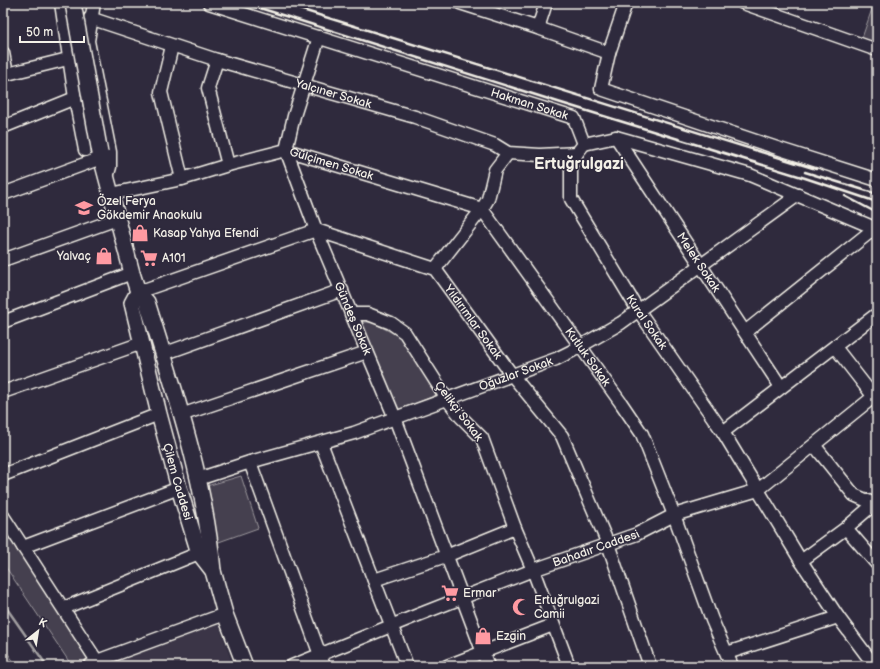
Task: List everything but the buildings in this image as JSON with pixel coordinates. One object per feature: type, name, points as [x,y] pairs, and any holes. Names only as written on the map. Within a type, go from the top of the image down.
[{"type":"main road","points":[[73,3],[100,156],[132,273],[138,292],[147,302],[181,415],[198,479],[211,548],[213,571]]},
{"type":"main road","name":"Çilem Caddesi","points":[[138,292],[132,302],[159,414],[179,488],[199,553],[213,571],[225,614],[245,666]]},
{"type":"street","points":[[61,3],[75,98],[85,150]]},
{"type":"street","points":[[94,3],[90,18],[88,41],[110,152],[110,167],[106,178]]},
{"type":"street","name":"Hakman Sokak","points":[[209,3],[574,118],[580,149]]},
{"type":"street","points":[[460,3],[609,53]]},
{"type":"street","points":[[538,28],[546,3]]},
{"type":"street","points":[[626,3],[609,53],[601,89],[877,180]]},
{"type":"street","points":[[743,3],[877,50]]},
{"type":"street","name":"Yalçıner Sokak","points":[[90,18],[217,60],[304,84],[422,120],[495,145],[508,153],[540,154],[580,149]]},
{"type":"street","points":[[286,150],[294,116],[319,37]]},
{"type":"street","points":[[172,46],[161,92],[182,179]]},
{"type":"street","points":[[3,53],[5,75],[91,54]]},
{"type":"street","points":[[217,60],[208,88],[228,165]]},
{"type":"street","points":[[3,127],[75,98]]},
{"type":"street","points":[[580,149],[616,137],[750,175],[876,228],[744,332]]},
{"type":"street","name":"Melek Sokak","points":[[616,137],[781,388]]},
{"type":"street","name":"Kural Sokak","points":[[580,149],[571,168],[571,199],[638,310],[722,432],[801,561],[838,617],[871,660]]},
{"type":"street","name":"Gülçimen Sokak","points":[[111,194],[182,179],[286,150],[482,209]]},
{"type":"street","name":"Gündeş Sokak","points":[[286,150],[316,230],[395,418],[488,666]]},
{"type":"street","points":[[138,292],[316,230],[436,269],[482,209],[488,199],[495,170],[508,153]]},
{"type":"street","points":[[3,194],[100,156]]},
{"type":"street","name":"Oğuzlar Sokak","points":[[198,479],[250,462],[354,433],[556,358],[621,323],[798,195]]},
{"type":"street","name":"Kutluk Sokak","points":[[482,209],[642,434],[712,620],[732,666]]},
{"type":"street","points":[[3,260],[117,219]]},
{"type":"street","name":"Yıldırımlar Sokak","points":[[436,269],[512,375],[562,436],[608,544],[650,666]]},
{"type":"street","points":[[3,322],[132,273]]},
{"type":"street","points":[[163,354],[342,290]]},
{"type":"street","name":"Çelikçi Sokak","points":[[351,314],[368,314],[391,323],[405,333],[447,399],[461,417],[482,438],[514,528],[533,570],[568,666]]},
{"type":"street","points":[[722,432],[877,314]]},
{"type":"street","points":[[3,392],[142,343]]},
{"type":"street","points":[[835,347],[875,396]]},
{"type":"street","points":[[181,415],[367,352]]},
{"type":"street","name":"Bahadır Caddesi","points":[[292,666],[322,660],[391,626],[533,570],[637,534],[674,516],[758,490],[875,396]]},
{"type":"street","points":[[3,475],[159,414]]},
{"type":"street","points":[[321,443],[407,666]]},
{"type":"street","points":[[801,561],[876,504],[854,495],[814,445]]},
{"type":"street","points":[[250,462],[322,660]]},
{"type":"street","points":[[23,547],[179,488]]},
{"type":"street","points":[[3,516],[64,608],[93,664],[225,614]]},
{"type":"street","points":[[374,580],[446,556],[514,528]]},
{"type":"street","points":[[846,528],[877,564]]},
{"type":"street","points":[[64,608],[199,553]]},
{"type":"street","points":[[727,653],[838,617]]},
{"type":"street","points":[[447,666],[554,625]]},
{"type":"shaded area","points":[[874,3],[877,3],[877,44],[862,38]]},
{"type":"shaded area","points":[[361,322],[372,322],[402,338],[437,395],[396,411]]},
{"type":"shaded area","points":[[241,476],[258,528],[216,543],[203,487]]},
{"type":"shaded area","points":[[3,521],[93,660],[83,666],[72,666],[3,563]]},
{"type":"shaded area","points":[[218,622],[233,666],[96,666]]},
{"type":"shaded area","points":[[3,647],[17,666],[3,666]]},
{"type":"waterway","points":[[3,603],[47,666]]},
{"type":"railway","points":[[244,3],[805,178],[877,202]]},
{"type":"railway","points":[[280,3],[816,169]]},
{"type":"railway","points":[[805,172],[877,194]]},
{"type":"railway","points":[[845,196],[877,213]]},
{"type":"place","name":"Özel Ferya Gökdemir Anaokulu","points":[[84,208]]},
{"type":"place","name":"Kasap Yahya Efendi","points":[[140,233]]},
{"type":"place","name":"Yalvaç","points":[[104,256]]},
{"type":"place","name":"A101","points":[[149,258]]},
{"type":"place","name":"Ermar","points":[[450,593]]},
{"type":"place","name":"Ertuğrulgazi Camii","points":[[521,607]]},
{"type":"place","name":"Ezgin","points":[[483,636]]},
{"type":"district","name":"Ertuğrulgazi","points":[[579,163]]}]
